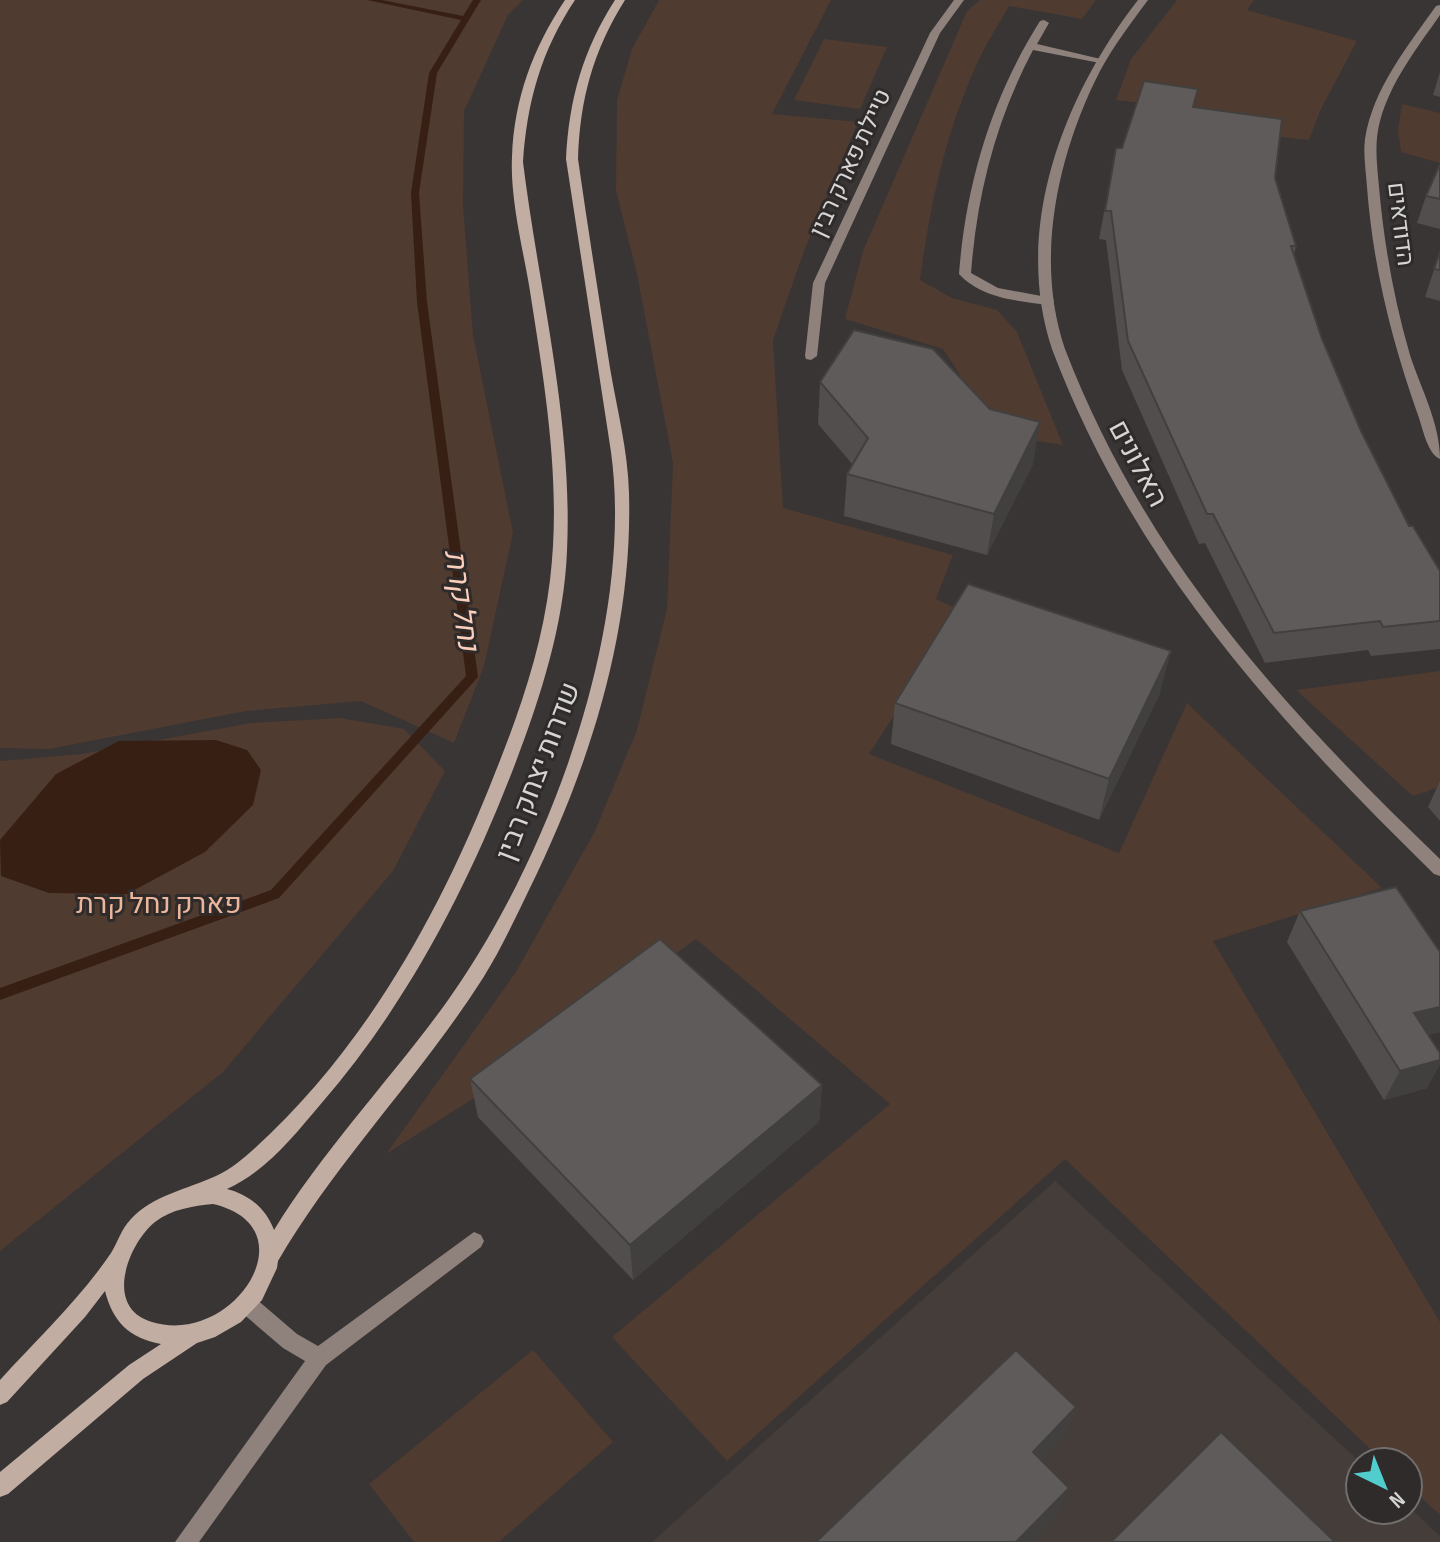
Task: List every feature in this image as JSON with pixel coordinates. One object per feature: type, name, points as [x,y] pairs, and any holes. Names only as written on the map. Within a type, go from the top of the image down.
[{"type":"main road","name":"שדרות יצחק רבין","points":[[186,1197],[236,1175],[276,1140],[330,1082],[371,1028],[418,955],[467,863],[541,670],[554,610],[560,551],[559,451],[517,162],[520,120],[536,55],[570,0]]},
{"type":"main road","name":"שדרות יצחק רבין","points":[[269,1257],[316,1181],[428,1045],[478,971],[528,876],[564,795],[597,701],[614,611],[622,492],[572,159],[573,120],[586,58],[620,0]]},
{"type":"main road","points":[[0,1395],[78,1310],[116,1261],[127,1238],[146,1217],[186,1197],[213,1195],[237,1201],[255,1215],[266,1233],[269,1257],[263,1281],[248,1305],[216,1328],[189,1337],[136,1372],[0,1486]]},
{"type":"main road","points":[[116,1261],[113,1286],[121,1311],[138,1328],[161,1337],[189,1337]]},
{"type":"street","name":"טיילת פארק רבין","points":[[811,356],[819,283],[935,33],[959,0]]},
{"type":"street","name":"האלונים","points":[[1143,0],[1100,60],[1061,154],[1044,271],[1053,329],[1108,465],[1204,617],[1276,704],[1440,869]]},
{"type":"street","name":"הדודאים","points":[[1440,8],[1384,93],[1370,138],[1374,214],[1390,304],[1414,392],[1440,455]]},
{"type":"street","points":[[1044,23],[1029,46],[995,118],[976,182],[966,245],[965,274],[978,286],[1011,297],[1048,301]]},
{"type":"street","points":[[1029,46],[1100,60]]},
{"type":"street","points":[[186,1542],[319,1358],[474,1241]]},
{"type":"street","points":[[248,1305],[290,1341],[319,1358]]},
{"type":"shaded area","points":[[216,740],[247,750],[261,770],[253,805],[205,852],[127,894],[49,893],[1,876],[0,840],[56,774],[119,741]]},
{"type":"shaded area","points":[[1055,1181],[1344,1447],[1344,1526],[1424,1526],[1424,1521],[1440,1536],[1440,1542],[652,1542]]},
{"type":"green space","points":[[0,0],[523,0],[508,15],[464,111],[463,205],[473,335],[513,533],[484,666],[454,743],[361,701],[246,711],[49,749],[0,748]]},
{"type":"green space","points":[[659,0],[831,0],[772,114],[858,122],[804,251],[773,340],[783,508],[953,555],[936,599],[962,611],[869,754],[1119,853],[1187,703],[1382,888],[1213,941],[1440,1322],[1440,1515],[1424,1500],[1424,1446],[1367,1446],[1065,1159],[727,1461],[612,1337],[890,1104],[696,939],[493,1086],[386,1154],[516,972],[595,831],[637,730],[667,609],[673,463],[637,274],[616,191],[617,100],[632,49]]},
{"type":"green space","points":[[980,0],[1096,0],[1082,19],[1009,6],[980,58],[947,144],[920,280],[952,298],[997,310],[1017,332],[1063,445],[999,435],[943,349],[845,319],[863,251],[967,11]]},
{"type":"green space","points":[[1177,0],[1254,0],[1247,10],[1357,41],[1321,109],[1309,140],[1212,130],[1208,110],[1116,100],[1131,59]]},
{"type":"green space","points":[[824,39],[887,47],[860,109],[794,100]]},
{"type":"green space","points":[[1402,104],[1440,113],[1440,163],[1401,152],[1398,130]]},
{"type":"green space","points":[[1440,671],[1440,787],[1413,796],[1296,690]]},
{"type":"green space","name":"פארק נחל קרת","points":[[340,718],[404,729],[445,771],[393,871],[223,1072],[0,1251],[0,761],[82,754],[251,723]]},
{"type":"green space","points":[[533,1350],[613,1442],[499,1542],[414,1542],[369,1484]]},
{"type":"building","points":[[1144,81],[1198,89],[1193,107],[1282,119],[1275,178],[1296,246],[1291,246],[1322,339],[1361,431],[1409,526],[1413,526],[1440,571],[1440,621],[1383,627],[1380,621],[1274,633],[1213,514],[1207,514],[1128,341],[1111,211],[1105,211],[1116,148],[1122,148]]},
{"type":"building","points":[[1440,164],[1440,199],[1426,196]]},
{"type":"building","points":[[1440,252],[1440,270],[1434,269]]},
{"type":"building","points":[[854,330],[933,349],[990,409],[1040,422],[994,514],[847,474],[868,438],[820,382]]},
{"type":"building","points":[[968,584],[1171,651],[1109,779],[895,703]]},
{"type":"building","points":[[1396,887],[1440,952],[1440,1007],[1414,1013],[1440,1053],[1440,1060],[1400,1071],[1300,911]]},
{"type":"building","points":[[660,939],[822,1085],[630,1245],[470,1079]]},
{"type":"building","points":[[1016,1350],[1076,1407],[1033,1452],[1069,1488],[1016,1542],[816,1542]]},
{"type":"building","points":[[1221,1432],[1335,1542],[1111,1542]]},
{"type":"waterway","points":[[371,0],[466,19]]},
{"type":"waterway","name":"נחל קרת","points":[[466,19],[477,0]]},
{"type":"waterway","name":"נחל קרת","points":[[0,994],[275,894],[472,677],[422,302],[415,193],[433,73],[466,19]]}]
